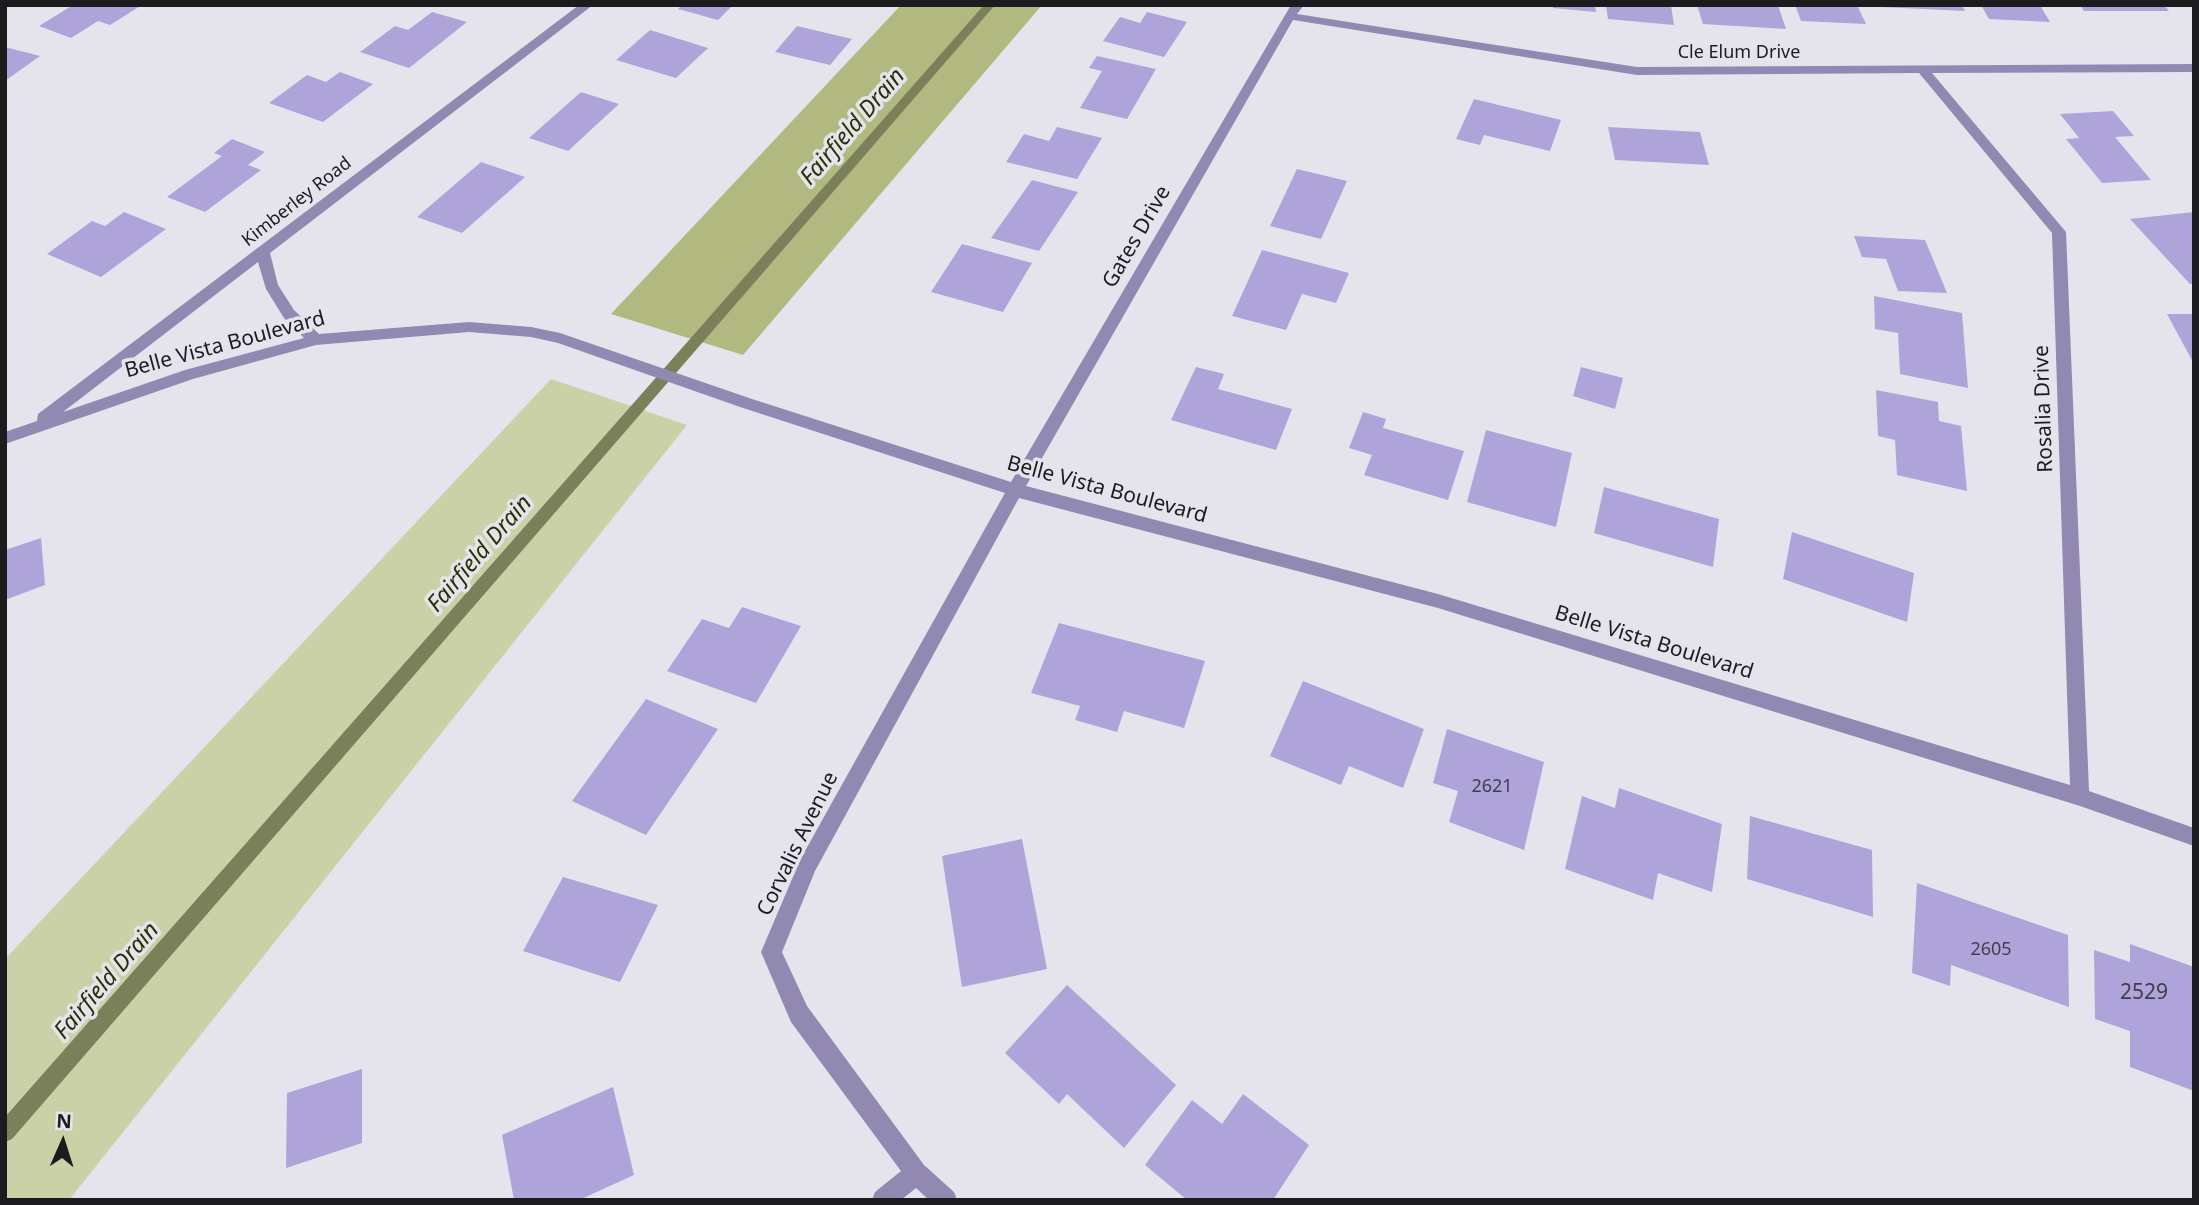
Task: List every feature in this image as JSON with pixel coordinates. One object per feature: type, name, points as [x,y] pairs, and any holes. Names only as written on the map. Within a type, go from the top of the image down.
[{"type":"street","name":"Kimberley Road","points":[[29,429],[587,5]]},
{"type":"street","name":"Cle Elum Drive","points":[[1293,11],[1637,71],[2194,68]]},
{"type":"street","name":"Gates Drive","points":[[1015,490],[1293,11]]},
{"type":"street","name":"Rosalia Drive","points":[[1923,70],[2059,232],[2080,797]]},
{"type":"street","points":[[263,252],[271,285],[289,314],[316,340]]},
{"type":"street","name":"Belle Vista Boulevard","points":[[5,438],[190,374],[316,340],[469,327],[531,332],[560,338],[747,403],[1015,490],[1438,601],[2080,797],[2194,837]]},
{"type":"street","name":"Corvalis Avenue","points":[[946,1200],[916,1173],[799,1014],[771,952],[808,865],[1015,490]]},
{"type":"street","points":[[883,1200],[916,1173]]},
{"type":"green space","points":[[901,5],[1042,5],[743,355],[611,314]]},
{"type":"green space","points":[[551,379],[687,425],[69,1200],[5,1200],[5,959]]},
{"type":"building","points":[[73,5],[142,5],[110,25],[98,21],[71,38],[39,26]]},
{"type":"building","points":[[682,5],[733,5],[718,20],[678,9]]},
{"type":"building","points":[[1553,5],[1595,5],[1596,12],[1553,8]]},
{"type":"building","points":[[1606,5],[1671,5],[1674,25],[1608,19]]},
{"type":"building","points":[[1697,5],[1778,5],[1786,29],[1703,24]]},
{"type":"building","points":[[1795,5],[1857,5],[1866,24],[1801,21]]},
{"type":"building","points":[[1962,5],[1965,11],[1881,7]]},
{"type":"building","points":[[1981,5],[2040,5],[2050,22],[1989,19]]},
{"type":"building","points":[[2080,5],[2164,5],[2169,11],[2084,11]]},
{"type":"building","points":[[432,12],[467,22],[409,68],[360,52],[395,26],[408,30]]},
{"type":"building","points":[[1147,12],[1187,22],[1164,57],[1103,41],[1120,17],[1140,23]]},
{"type":"building","points":[[797,26],[852,39],[830,65],[775,52]]},
{"type":"building","points":[[650,30],[708,48],[676,78],[616,60]]},
{"type":"building","points":[[5,47],[40,56],[5,81]]},
{"type":"building","points":[[1097,56],[1156,69],[1127,119],[1080,108],[1102,71],[1089,68]]},
{"type":"building","points":[[340,72],[373,84],[323,122],[269,103],[307,75],[326,82]]},
{"type":"building","points":[[581,92],[619,104],[568,151],[529,138]]},
{"type":"building","points":[[1474,99],[1561,120],[1550,151],[1484,135],[1480,145],[1456,139]]},
{"type":"building","points":[[2113,111],[2134,136],[2115,137],[2151,180],[2102,183],[2066,139],[2079,138],[2060,114]]},
{"type":"building","points":[[1057,127],[1102,138],[1077,179],[1006,162],[1024,134],[1049,141]]},
{"type":"building","points":[[1608,127],[1700,132],[1709,165],[1615,160]]},
{"type":"building","points":[[232,139],[265,152],[248,165],[261,170],[205,212],[167,197],[222,156],[214,153]]},
{"type":"building","points":[[481,162],[525,177],[462,233],[417,217]]},
{"type":"building","points":[[1297,169],[1347,181],[1321,239],[1270,226]]},
{"type":"building","points":[[1032,180],[1078,192],[1039,251],[991,238]]},
{"type":"building","points":[[124,212],[166,229],[101,277],[47,254],[92,221],[105,226]]},
{"type":"building","points":[[2194,212],[2194,284],[2190,284],[2130,219]]},
{"type":"building","points":[[1854,236],[1925,240],[1947,293],[1898,291],[1886,259],[1862,257]]},
{"type":"building","points":[[962,244],[1032,263],[1003,312],[931,292]]},
{"type":"building","points":[[1262,250],[1349,273],[1336,303],[1302,294],[1286,330],[1232,316]]},
{"type":"building","points":[[1874,296],[1962,313],[1968,388],[1900,374],[1898,333],[1875,329]]},
{"type":"building","points":[[2167,314],[2194,314],[2194,364]]},
{"type":"building","points":[[1196,367],[1224,374],[1218,389],[1292,409],[1276,450],[1171,420]]},
{"type":"building","points":[[1581,367],[1623,378],[1615,409],[1573,396]]},
{"type":"building","points":[[1876,390],[1938,402],[1939,421],[1961,426],[1967,491],[1897,475],[1895,440],[1878,436]]},
{"type":"building","points":[[1363,412],[1386,419],[1383,428],[1464,451],[1448,500],[1364,475],[1372,455],[1349,448]]},
{"type":"building","points":[[1486,430],[1572,453],[1556,527],[1467,502]]},
{"type":"building","points":[[1604,487],[1719,519],[1713,567],[1594,533]]},
{"type":"building","points":[[1792,532],[1914,573],[1907,622],[1783,579]]},
{"type":"building","points":[[41,538],[45,585],[5,600],[5,550]]},
{"type":"building","points":[[742,607],[801,626],[756,703],[667,671],[702,619],[729,628]]},
{"type":"building","points":[[1059,623],[1205,661],[1184,728],[1124,711],[1117,732],[1075,720],[1080,706],[1031,693]]},
{"type":"building","points":[[1303,681],[1424,729],[1403,788],[1349,766],[1341,785],[1270,756]]},
{"type":"building","points":[[646,699],[718,729],[646,835],[572,801]]},
{"type":"building","points":[[1447,729],[1544,762],[1524,850],[1449,822],[1458,791],[1433,783]]},
{"type":"building","points":[[1619,788],[1722,824],[1712,892],[1658,873],[1653,900],[1565,869],[1582,796],[1615,808]]},
{"type":"building","points":[[1750,816],[1872,850],[1873,917],[1747,879]]},
{"type":"building","points":[[1022,839],[1047,969],[962,987],[942,856]]},
{"type":"building","points":[[563,877],[658,905],[620,982],[523,951]]},
{"type":"building","points":[[1917,883],[2068,935],[2069,1007],[1951,965],[1950,986],[1912,973]]},
{"type":"building","points":[[2130,944],[2194,967],[2194,1091],[2130,1067],[2130,1031],[2095,1019],[2094,950],[2130,962]]},
{"type":"building","points":[[1067,985],[1176,1085],[1124,1148],[1067,1094],[1059,1104],[1005,1053]]},
{"type":"building","points":[[362,1069],[362,1143],[286,1168],[287,1093]]},
{"type":"building","points":[[613,1087],[634,1175],[579,1200],[514,1200],[502,1135]]},
{"type":"building","points":[[1243,1094],[1309,1145],[1273,1200],[1187,1200],[1145,1165],[1192,1100],[1222,1124]]},
{"type":"waterway","name":"Fairfield Drain","points":[[5,1132],[990,5]]}]
